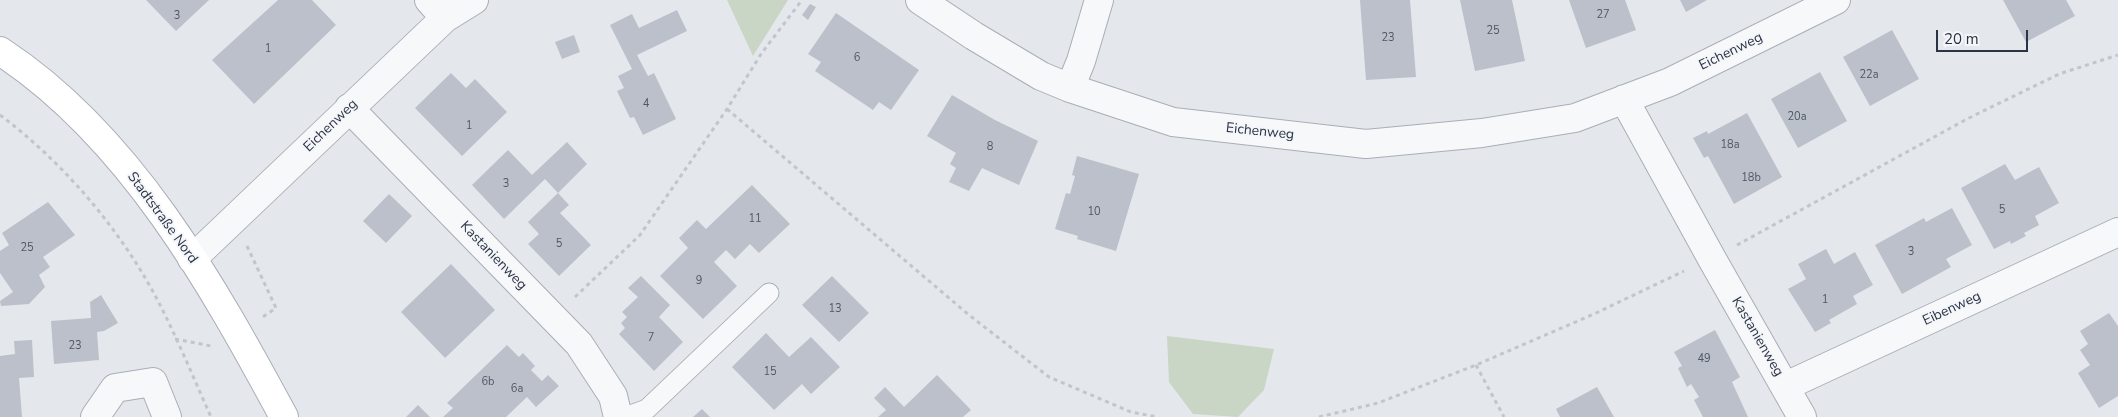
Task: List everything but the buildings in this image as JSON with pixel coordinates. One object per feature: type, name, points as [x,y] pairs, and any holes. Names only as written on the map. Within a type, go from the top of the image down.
[{"type":"main road","name":"Stadtstraße Nord","points":[[0,51],[52,91],[87,123],[118,157],[192,259],[238,333],[284,417]]},
{"type":"street","name":"Eichenweg","points":[[192,259],[349,108],[437,9],[474,0]]},
{"type":"street","name":"Eichenweg","points":[[920,0],[974,36],[1041,76],[1070,88],[1173,122],[1366,144],[1482,133],[1575,118],[1670,82],[1836,0]]},
{"type":"street","points":[[1070,88],[1081,61],[1099,0]]},
{"type":"street","points":[[1624,99],[1712,258]]},
{"type":"street","name":"Kastanienweg","points":[[349,108],[579,344],[613,396],[618,417]]},
{"type":"street","name":"Eibenweg","points":[[1786,386],[2118,232]]},
{"type":"street","name":"Kastanienweg","points":[[1712,258],[1802,417]]},
{"type":"street","points":[[95,417],[115,388],[153,382],[167,417]]},
{"type":"lane","points":[[625,417],[647,408],[769,293]]},
{"type":"path","points":[[553,318],[640,235],[727,109],[760,54],[802,0]]},
{"type":"path","points":[[1319,417],[1378,402],[1476,364],[1594,314],[1712,258],[1967,119],[2058,74],[2118,55]]},
{"type":"path","points":[[727,109],[969,315],[1049,377],[1131,412],[1158,417]]},
{"type":"path","points":[[0,115],[34,144],[80,190],[135,263],[159,303],[211,417]]},
{"type":"path","points":[[234,218],[276,308],[238,333]]},
{"type":"path","points":[[1476,364],[1504,417]]},
{"type":"green space","points":[[727,0],[788,0],[753,56]]},
{"type":"green space","points":[[1167,336],[1274,349],[1264,390],[1238,417],[1193,414],[1169,382]]}]
